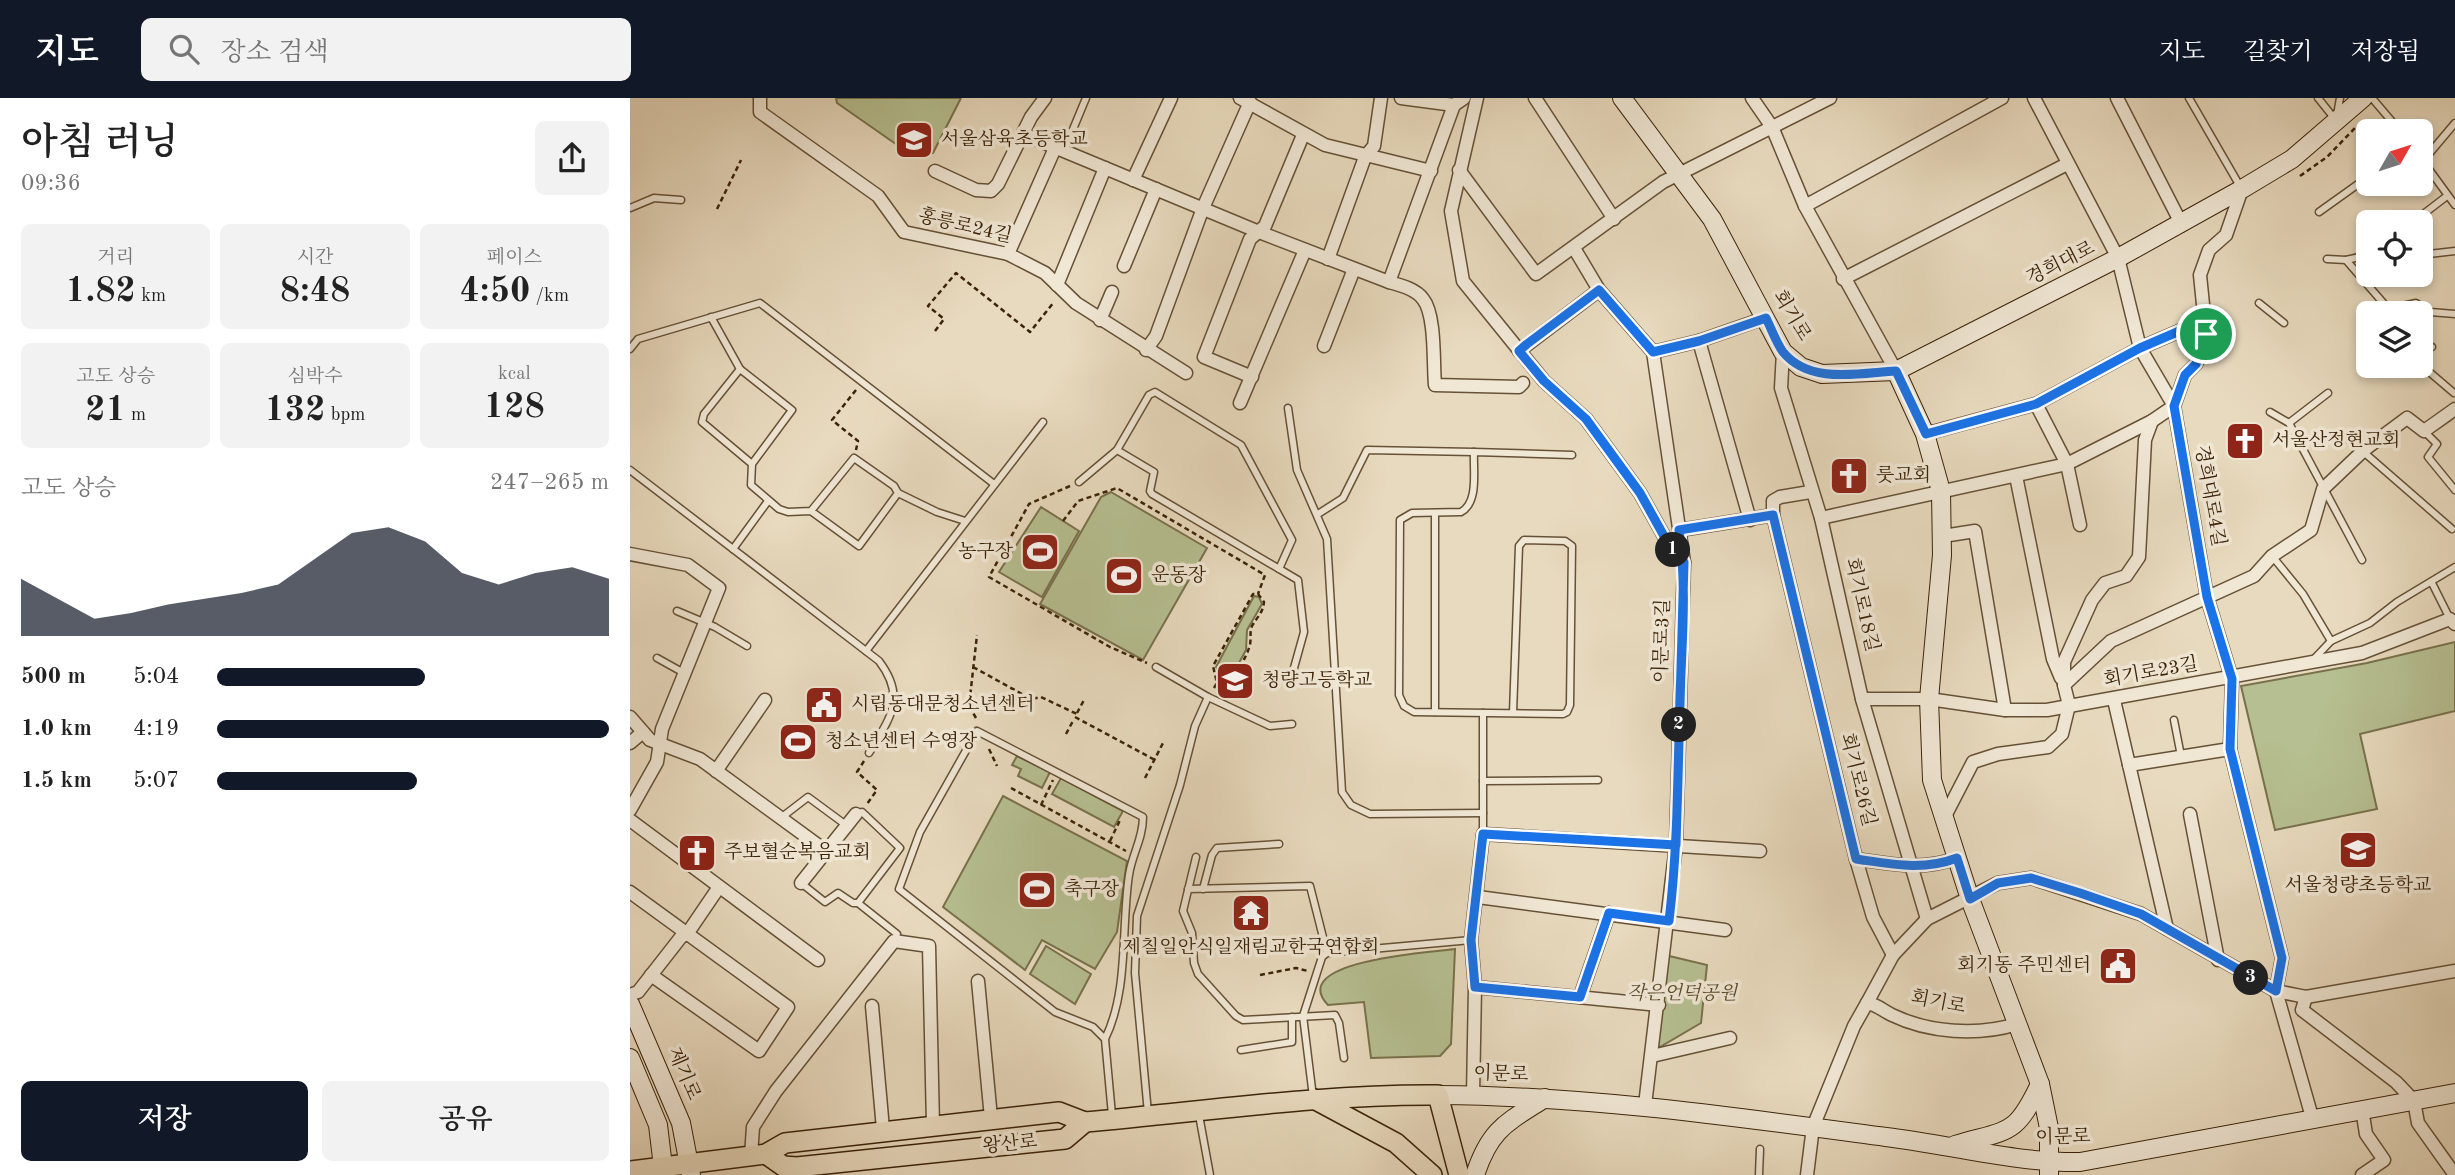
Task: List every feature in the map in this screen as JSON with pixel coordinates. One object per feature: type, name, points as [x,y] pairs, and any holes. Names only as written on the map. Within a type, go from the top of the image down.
[{"type":"main road","name":"회기로","points":[[1622,98],[1681,175],[1727,244],[1783,352],[1801,366],[1822,374],[1896,371]]},
{"type":"main road","name":"경희대로","points":[[1896,371],[2182,225],[2292,159],[2363,98]]},
{"type":"main road","points":[[1896,371],[1926,434],[1941,491],[1943,536],[1929,699],[1929,756],[1942,820],[2040,1084],[2049,1128],[2049,1169]]},
{"type":"main road","name":"제기로","points":[[630,1004],[681,1123],[690,1169]]},
{"type":"main road","points":[[630,1058],[658,1125],[663,1171]]},
{"type":"main road","points":[[1954,1146],[2014,1126],[2025,1114],[2040,1084]]},
{"type":"main road","name":"이문로","points":[[1438,1095],[1545,1098],[1645,1105],[1954,1146],[2049,1169],[2312,1117],[2455,1093]]},
{"type":"main road","points":[[1438,1095],[1459,1175]]},
{"type":"main road","name":"왕산로","points":[[630,1171],[690,1169],[759,1155],[785,1143],[991,1118],[1059,1112],[1085,1122],[1313,1099],[1438,1095]]},
{"type":"main road","points":[[1475,1175],[1489,1139],[1508,1122],[1545,1098]]},
{"type":"main road","points":[[1313,1099],[1396,1143],[1432,1175]]},
{"type":"main road","name":"왕산로","points":[[759,1155],[789,1171],[1065,1139],[1085,1122]]},
{"type":"street","name":"홍릉로24길","points":[[760,98],[760,112],[878,196],[904,232],[1008,254],[1045,273],[1100,320],[1186,373]]},
{"type":"street","points":[[935,171],[987,193],[998,184],[1045,98]]},
{"type":"street","points":[[1133,180],[1171,98]]},
{"type":"street","points":[[1328,259],[1365,157],[1374,146],[1381,98]]},
{"type":"street","points":[[1389,282],[1455,100],[1401,98]]},
{"type":"street","points":[[1477,98],[1451,211],[1463,281],[1519,351],[1530,376],[1586,419],[1640,493],[1669,545],[1684,562]]},
{"type":"street","points":[[1535,98],[1614,219]]},
{"type":"street","points":[[1752,98],[1772,127],[1805,206],[1896,371]]},
{"type":"street","points":[[1459,170],[1536,274],[1663,182],[1830,98]]},
{"type":"street","points":[[1805,206],[2002,98]]},
{"type":"street","name":"경희대로4길","points":[[2034,98],[2118,258],[2140,348],[2174,406],[2207,597],[2232,679],[2233,748],[2273,906],[2282,958],[2276,991]]},
{"type":"street","points":[[2117,98],[2182,225]]},
{"type":"street","points":[[1146,350],[1156,336],[1245,100],[1303,135],[1365,157],[1376,155],[1431,171]]},
{"type":"street","points":[[1023,134],[1259,232],[1407,287],[1423,299],[1431,321],[1435,385],[1519,387],[1530,376]]},
{"type":"street","points":[[1252,377],[1204,357],[1250,239],[1265,226],[1303,135]]},
{"type":"street","points":[[1008,254],[1060,150]]},
{"type":"street","points":[[1843,279],[2067,164]]},
{"type":"street","points":[[1060,288],[1105,168]]},
{"type":"street","points":[[1124,266],[1156,189]]},
{"type":"street","points":[[1821,518],[2067,464],[2152,421],[2174,406],[2185,375],[2196,364],[2204,346],[2205,320],[2200,275],[2208,250],[2227,235],[2242,189]]},
{"type":"street","points":[[1574,248],[1599,290],[1653,352],[1699,341],[1766,318]]},
{"type":"street","points":[[1240,402],[1305,250]]},
{"type":"street","points":[[1324,346],[1354,269]]},
{"type":"street","points":[[1519,351],[1599,290]]},
{"type":"street","points":[[1100,320],[1112,292]]},
{"type":"street","points":[[1926,434],[2036,404],[2140,348],[2205,320]]},
{"type":"street","points":[[1699,341],[1750,520]]},
{"type":"street","name":"이문로3길","points":[[1645,1105],[1676,845],[1684,562],[1653,352]]},
{"type":"street","name":"회기로18길","points":[[1783,352],[1781,388],[1810,492],[1821,518],[1862,699],[1927,919]]},
{"type":"street","points":[[2036,404],[2067,464],[2080,525]]},
{"type":"street","points":[[2064,685],[2111,641],[2254,576],[2272,556],[2311,530],[2323,489],[2364,450],[2407,418],[2424,431],[2454,411]]},
{"type":"street","points":[[2064,685],[2064,662],[2091,600],[2105,583],[2126,576],[2139,557],[2142,546],[2145,440],[2152,421]]},
{"type":"street","points":[[1942,820],[1973,762],[1998,754],[2048,747],[2063,734],[2069,705],[2053,659],[2017,476]]},
{"type":"street","points":[[1679,530],[1773,515],[1773,501],[1780,496],[1810,492]]},
{"type":"street","name":"회기로26길","points":[[1773,515],[1856,859],[1873,917],[1893,955]]},
{"type":"street","points":[[1943,536],[1975,531],[2005,710]]},
{"type":"street","points":[[630,554],[688,565],[718,585],[658,744],[657,762],[630,810]]},
{"type":"street","name":"회기로23길","points":[[1929,699],[2005,710],[2047,710],[2232,679],[2362,653],[2452,621]]},
{"type":"street","points":[[1862,699],[1929,699]]},
{"type":"street","points":[[716,771],[765,700]]},
{"type":"street","points":[[2114,700],[2167,929]]},
{"type":"street","points":[[630,717],[658,744],[700,760],[826,851]]},
{"type":"street","points":[[630,743],[643,732]]},
{"type":"street","points":[[2129,765],[2233,748]]},
{"type":"street","points":[[801,883],[858,813]]},
{"type":"street","points":[[2190,814],[2218,960]]},
{"type":"street","points":[[630,820],[818,960]]},
{"type":"street","points":[[1474,1095],[1475,987],[1471,940],[1478,897],[1483,834],[1760,850]]},
{"type":"street","points":[[1856,859],[1910,866],[1942,864],[1957,858]]},
{"type":"street","points":[[1807,1175],[1813,1127],[1854,1026],[1893,955],[1927,919],[1998,883],[2031,878],[2141,914],[2276,991],[2306,997],[2455,971]]},
{"type":"street","points":[[630,995],[638,992],[681,937],[687,934],[719,887]]},
{"type":"street","points":[[630,892],[788,1007],[759,1051],[651,975]]},
{"type":"street","points":[[1478,897],[1725,930]]},
{"type":"street","points":[[1580,997],[1609,913]]},
{"type":"street","points":[[759,1155],[753,1126],[776,1091],[894,941],[929,946],[933,1125]]},
{"type":"street","points":[[978,981],[991,1118]]},
{"type":"street","points":[[1475,987],[1659,1005]]},
{"type":"street","points":[[2276,991],[2312,1117]]},
{"type":"street","points":[[2306,997],[2302,1010],[2396,1082],[2414,1101],[2418,1123],[2455,1175]]},
{"type":"street","name":"회기로","points":[[1867,1003],[1880,1005],[1890,1014],[1933,1028],[1986,1032],[2017,1024]]},
{"type":"street","points":[[872,1006],[883,1129]]},
{"type":"street","points":[[1652,1056],[1730,1038]]},
{"type":"street","points":[[2362,1109],[2366,1134],[2384,1160],[2362,1175]]},
{"type":"lane","points":[[1060,150],[1086,98]]},
{"type":"lane","points":[[2189,98],[2242,189]]},
{"type":"lane","points":[[2318,98],[2336,121]]},
{"type":"lane","points":[[2336,121],[2340,98]]},
{"type":"lane","points":[[2372,98],[2390,119]]},
{"type":"lane","points":[[2433,147],[2455,123]]},
{"type":"lane","points":[[2433,176],[2455,205]]},
{"type":"lane","points":[[2319,212],[2356,186]]},
{"type":"lane","points":[[2428,210],[2447,195]]},
{"type":"lane","points":[[630,208],[654,198],[681,200]]},
{"type":"lane","points":[[2433,254],[2455,251]]},
{"type":"lane","points":[[2327,259],[2346,260],[2356,257]]},
{"type":"lane","points":[[2346,260],[2381,301]]},
{"type":"lane","points":[[2259,303],[2284,323]]},
{"type":"lane","points":[[630,349],[638,339],[753,304],[767,306],[994,484]]},
{"type":"lane","points":[[2433,312],[2455,314]]},
{"type":"lane","points":[[711,317],[740,369],[792,410],[752,464],[751,485],[783,511],[811,511],[859,545],[898,493]]},
{"type":"lane","points":[[630,332],[638,339]]},
{"type":"lane","points":[[740,369],[704,414],[702,422],[752,464]]},
{"type":"lane","points":[[2433,375],[2454,392],[2454,411]]},
{"type":"lane","points":[[1079,482],[1117,450],[1149,396],[1155,392],[1241,445],[1292,540],[1279,569]]},
{"type":"lane","points":[[2290,423],[2328,393]]},
{"type":"lane","points":[[1288,408],[1297,470],[1318,514],[1328,547],[1342,792],[1352,805],[1370,814],[1483,813]]},
{"type":"lane","points":[[2270,412],[2290,423],[2362,561]]},
{"type":"lane","points":[[866,651],[1043,422]]},
{"type":"lane","points":[[2424,431],[2437,444],[2428,457],[2455,489]]},
{"type":"lane","points":[[2344,435],[2452,529]]},
{"type":"lane","points":[[1117,450],[1154,472],[1150,491],[1152,494],[1298,580],[1304,632],[1292,675]]},
{"type":"lane","points":[[1318,514],[1343,498],[1367,450],[1572,455]]},
{"type":"lane","points":[[1474,452],[1471,505],[1461,512],[1408,514],[1399,520],[1399,695],[1408,710],[1435,712],[1563,714],[1570,705],[1573,551],[1565,541],[1524,540],[1518,546],[1513,713]]},
{"type":"lane","points":[[811,511],[854,458],[894,486],[898,493],[937,512],[965,521]]},
{"type":"lane","points":[[630,470],[866,651],[885,669],[895,701],[891,716],[869,753]]},
{"type":"lane","points":[[733,549],[768,501]]},
{"type":"lane","points":[[1435,513],[1435,712]]},
{"type":"lane","points":[[2272,556],[2303,594],[2331,641]]},
{"type":"lane","points":[[2312,661],[2331,641],[2370,623],[2397,602],[2455,567]]},
{"type":"lane","points":[[2432,583],[2452,621]]},
{"type":"lane","points":[[677,611],[705,622],[747,646]]},
{"type":"lane","points":[[657,658],[684,673]]},
{"type":"lane","points":[[1156,667],[1209,697],[1270,726],[1292,724]]},
{"type":"lane","points":[[1149,1116],[1135,973],[1137,916],[1180,785],[1195,726],[1209,697]]},
{"type":"lane","points":[[1483,713],[1483,834]]},
{"type":"lane","points":[[2174,720],[2181,756]]},
{"type":"lane","points":[[1105,1039],[1093,1027],[1055,1012],[899,889],[920,832],[977,731],[1127,806],[1143,817],[1142,839],[1129,874],[1115,1017],[1105,1039],[1112,1119]]},
{"type":"lane","points":[[1483,781],[1598,780]]},
{"type":"lane","points":[[782,817],[808,797],[846,825]]},
{"type":"lane","points":[[858,813],[900,848],[858,903]]},
{"type":"lane","points":[[1203,889],[1212,855],[1217,848],[1279,844]]},
{"type":"lane","points":[[1196,858],[1184,911],[1191,929],[1194,963],[1198,974],[1240,1018],[1247,1021],[1331,1014],[1338,1018],[1344,1058]]},
{"type":"lane","points":[[801,883],[825,902],[838,893],[853,904],[858,903],[897,934],[894,941]]},
{"type":"lane","points":[[1188,889],[1310,886],[1327,953]]},
{"type":"lane","points":[[1313,1099],[1303,1016],[1320,959],[1327,953],[1471,940]]},
{"type":"lane","points":[[1241,1050],[1292,1042],[1292,1017]]},
{"type":"lane","points":[[1198,1111],[1210,1175]]},
{"type":"lane","points":[[1759,1175],[1760,1149]]},
{"type":"path","points":[[2300,176],[2327,157],[2356,126]]},
{"type":"path","points":[[717,209],[741,160]]},
{"type":"path","points":[[934,331],[944,319],[928,306],[956,273],[1031,331],[1060,288]]},
{"type":"path","points":[[854,458],[858,440],[832,420],[858,388],[868,396],[873,390]]},
{"type":"path","points":[[1079,482],[1030,505],[989,577],[1110,648],[1156,667]]},
{"type":"path","points":[[1063,521],[1078,501],[1117,488],[1265,575],[1258,594]]},
{"type":"path","points":[[1209,697],[1217,682],[1213,666],[1253,594],[1258,594]]},
{"type":"path","points":[[1227,684],[1237,676],[1240,662],[1250,648],[1251,628],[1262,613],[1264,601],[1258,594]]},
{"type":"path","points":[[976,718],[969,706],[977,635]]},
{"type":"path","points":[[974,667],[1031,699],[1043,697],[1154,760]]},
{"type":"path","points":[[1217,682],[1241,692]]},
{"type":"path","points":[[1066,734],[1084,700]]},
{"type":"path","points":[[1145,778],[1163,744]]},
{"type":"path","points":[[858,813],[877,790],[857,772],[869,753]]},
{"type":"path","points":[[1011,789],[1136,855]]},
{"type":"path","points":[[1110,842],[1127,806]]},
{"type":"path","points":[[1260,975],[1296,968],[1315,974]]},
{"type":"green space","points":[[836,98],[961,98],[933,153],[913,156],[837,103]]},
{"type":"green space","name":"운동장","points":[[1111,492],[1207,548],[1143,660],[1040,604],[1101,497]]},
{"type":"green space","name":"농구장","points":[[1041,507],[1079,531],[1042,597],[999,572]]},
{"type":"green space","points":[[1254,596],[1259,597],[1262,604],[1247,630],[1246,650],[1233,674],[1223,678],[1216,667]]},
{"type":"green space","points":[[2455,642],[2455,711],[2360,734],[2377,809],[2275,830],[2241,686],[2367,663]]},
{"type":"green space","points":[[1017,756],[1050,772],[1042,788],[1018,776],[1021,769],[1012,765]]},
{"type":"green space","points":[[1061,778],[1123,811],[1114,827],[1052,794]]},
{"type":"green space","name":"축구장","points":[[1003,796],[1127,861],[1117,932],[1095,969],[1042,940],[1025,970],[943,907]]},
{"type":"green space","points":[[1046,946],[1091,974],[1075,1004],[1030,974]]},
{"type":"green space","points":[[1455,949],[1451,1044],[1440,1056],[1371,1058],[1364,1002],[1328,1005],[1320,990],[1327,978],[1344,968],[1395,956]]},
{"type":"green space","name":"작은언덕공원","points":[[1665,955],[1707,965],[1701,1023],[1653,1051]]},
{"type":"place","name":"서울삼육초등학교","points":[[914,140]]},
{"type":"place","name":"서울산정현교회","points":[[2245,441]]},
{"type":"place","name":"룻교회","points":[[1849,476]]},
{"type":"place","name":"농구장","points":[[1040,552]]},
{"type":"place","name":"운동장","points":[[1124,576]]},
{"type":"place","name":"청량고등학교","points":[[1235,681]]},
{"type":"place","name":"시립동대문청소년센터","points":[[824,705]]},
{"type":"place","name":"청소년센터 수영장","points":[[798,742]]},
{"type":"place","name":"서울청량초등학교","points":[[2358,850]]},
{"type":"place","name":"주보혈순복음교회","points":[[697,853]]},
{"type":"place","name":"축구장","points":[[1037,890]]},
{"type":"place","name":"제칠일안식일재림교한국연합회","points":[[1251,913]]},
{"type":"place","name":"회기동 주민센터","points":[[2118,966]]},
{"type":"route","points":[[2206,334],[2196,364],[2185,375],[2174,406],[2207,597],[2232,679],[2230,749],[2282,958],[2276,991],[2141,914],[2080,893],[2031,878],[1998,883],[1970,899],[1957,858],[1942,864],[1910,866],[1856,859],[1773,515],[1679,530],[1684,562],[1681,656],[1676,845],[1669,921],[1609,913],[1580,997],[1475,987],[1471,940],[1478,897],[1483,834],[1676,845],[1684,562],[1669,545],[1640,493],[1586,419],[1544,381],[1519,351],[1599,290],[1653,352],[1699,341],[1766,318],[1783,352],[1801,366],[1822,374],[1896,371],[1926,434],[2036,404],[2140,348],[2205,320],[2206,334]]}]
